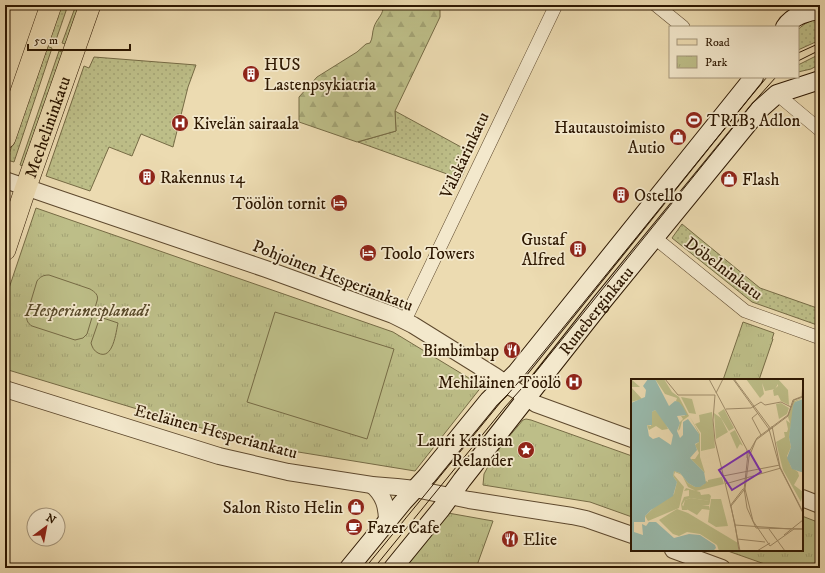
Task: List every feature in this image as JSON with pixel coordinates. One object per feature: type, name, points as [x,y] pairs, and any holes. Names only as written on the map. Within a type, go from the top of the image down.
[{"type":"main road","points":[[5,138],[50,5]]},
{"type":"main road","name":"Mechelininkatu","points":[[5,250],[90,5]]},
{"type":"main road","points":[[786,25],[793,5]]},
{"type":"main road","points":[[786,25],[800,16],[812,11],[820,10]]},
{"type":"main road","name":"Runeberginkatu","points":[[349,568],[489,400],[517,372],[753,78]]},
{"type":"main road","points":[[758,78],[777,94]]},
{"type":"main road","name":"Runeberginkatu","points":[[393,568],[441,509],[526,398],[759,110],[777,94],[820,80]]},
{"type":"street","name":"Välskärinkatu","points":[[405,320],[556,5]]},
{"type":"street","points":[[656,5],[682,26]]},
{"type":"street","points":[[777,94],[820,130]]},
{"type":"street","name":"Pohjoinen Hesperiankatu","points":[[5,180],[266,269],[405,320],[495,376],[536,404],[631,439]]},
{"type":"street","name":"Döbelninkatu","points":[[654,238],[745,311],[820,338]]},
{"type":"street","name":"Eteläinen Hesperiankatu","points":[[5,389],[219,456],[288,472],[372,485],[415,489],[579,517],[631,535]]},
{"type":"street","points":[[372,485],[381,494],[386,507],[387,522]]},
{"type":"street","points":[[803,498],[820,503]]},
{"type":"street","points":[[676,551],[722,568]]},
{"type":"green space","points":[[61,5],[68,5],[56,40],[50,38]]},
{"type":"green space","points":[[76,5],[82,5],[69,45],[62,43]]},
{"type":"green space","points":[[381,5],[440,5],[440,17],[395,111],[396,131],[357,142],[299,122],[299,97],[317,77],[357,52],[366,44],[370,43],[373,29],[383,9]]},
{"type":"green space","points":[[820,19],[820,40],[799,50],[799,29],[808,22]]},
{"type":"green space","points":[[46,46],[52,48],[14,162],[7,160]]},
{"type":"green space","points":[[59,51],[66,53],[27,167],[20,165]]},
{"type":"green space","points":[[820,54],[820,64],[811,69],[799,72],[799,64]]},
{"type":"green space","points":[[94,57],[196,65],[188,87],[173,147],[141,134],[132,156],[109,147],[90,191],[46,176],[84,66],[89,68]]},
{"type":"green space","points":[[395,111],[472,153],[461,179],[358,142],[396,131]]},
{"type":"green space","name":"Hesperianesplanadi","points":[[36,208],[393,332],[482,386],[415,471],[286,450],[190,425],[5,369],[5,300]]},
{"type":"green space","points":[[682,224],[760,288],[820,309],[820,326],[752,302],[672,238]]},
{"type":"green space","points":[[49,275],[90,289],[97,295],[97,301],[87,334],[83,338],[75,340],[32,326],[28,322],[27,314],[37,281],[42,276]]},
{"type":"green space","points":[[275,312],[394,349],[367,439],[247,402]]},
{"type":"green space","points":[[100,317],[118,323],[113,344],[107,353],[103,354],[95,351],[91,343]]},
{"type":"green space","points":[[743,322],[774,333],[759,379],[723,379]]},
{"type":"green space","points":[[523,420],[531,420],[631,456],[631,517],[590,502],[483,485],[484,474],[492,459]]},
{"type":"green space","points":[[448,513],[493,521],[476,568],[405,568]]},
{"type":"green space","points":[[803,516],[820,523],[820,568],[776,568],[728,551],[803,551]]},
{"type":"tram line","points":[[799,53],[820,43]]},
{"type":"tram line","points":[[799,60],[820,50]]},
{"type":"tram line","points":[[365,568],[500,403],[524,376],[766,78]]},
{"type":"tram line","points":[[374,568],[505,407],[530,379],[752,104],[775,78]]},
{"type":"place","name":"HUS Lastenpsykiatria","points":[[251,74]]},
{"type":"place","name":"TRIB3 Adlon","points":[[694,120]]},
{"type":"place","name":"Kivelän sairaala","points":[[180,123]]},
{"type":"place","name":"Hautaustoimisto Autio","points":[[678,137]]},
{"type":"place","name":"Rakennus 14","points":[[147,177]]},
{"type":"place","name":"Flash","points":[[729,179]]},
{"type":"place","name":"Ostello","points":[[621,195]]},
{"type":"place","name":"Töölön tornit","points":[[339,203]]},
{"type":"place","name":"Gustaf Alfred","points":[[578,249]]},
{"type":"place","name":"Toolo Towers","points":[[368,253]]},
{"type":"place","name":"Bimbimbap","points":[[512,350]]},
{"type":"place","name":"Mehiläinen Töölö","points":[[574,382]]},
{"type":"place","name":"Lauri Kristian Relander","points":[[526,450]]},
{"type":"place","name":"Salon Risto Helin","points":[[356,507]]},
{"type":"place","name":"Fazer Cafe","points":[[354,527]]},
{"type":"place","name":"Elite","points":[[510,539]]}]
